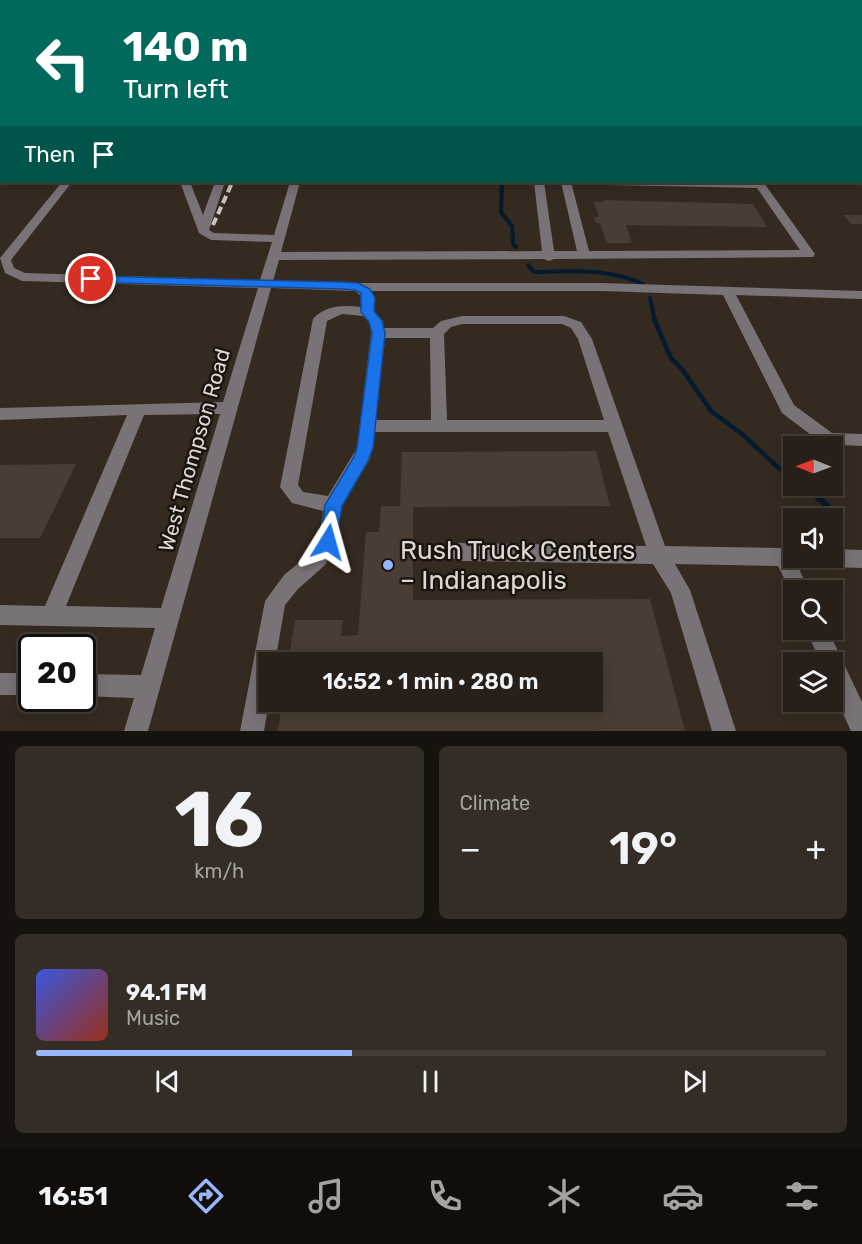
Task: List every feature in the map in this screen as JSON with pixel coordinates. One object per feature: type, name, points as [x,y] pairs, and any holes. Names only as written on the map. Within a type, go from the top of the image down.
[{"type":"street","points":[[66,183],[5,260],[9,270],[22,277],[266,285],[601,287],[862,295]]},
{"type":"street","points":[[184,183],[203,231],[211,236],[276,248],[549,257],[809,254],[759,183]]},
{"type":"street","points":[[203,231],[220,183]]},
{"type":"street","name":"West Thompson Road","points":[[136,731],[295,183]]},
{"type":"street","points":[[539,183],[549,257]]},
{"type":"street","points":[[566,183],[584,255]]},
{"type":"street","points":[[358,287],[366,291],[369,298],[368,312]]},
{"type":"street","points":[[728,292],[788,409],[829,440],[862,440]]},
{"type":"street","points":[[252,731],[275,601],[291,582],[318,559],[328,542],[333,505],[361,459],[378,333],[376,321],[368,312],[347,309],[328,312],[320,319],[290,487],[298,498],[333,505]]},
{"type":"street","points":[[378,333],[436,333],[447,324],[462,320],[564,320],[576,325],[585,339],[658,554],[680,590],[724,731]]},
{"type":"street","points":[[436,333],[439,426]]},
{"type":"street","points":[[0,414],[230,408]]},
{"type":"street","points":[[51,616],[138,409]]},
{"type":"street","points":[[367,426],[613,426]]},
{"type":"street","points":[[459,552],[783,557]]},
{"type":"street","points":[[843,558],[862,559]]},
{"type":"street","points":[[0,615],[169,618]]},
{"type":"street","points":[[0,684],[18,684]]},
{"type":"street","points":[[96,685],[149,687]]},
{"type":"street","points":[[843,687],[862,728]]},
{"type":"building","points":[[603,200],[753,204],[767,227],[626,225],[632,243],[607,243],[600,223],[596,223],[594,217],[599,217],[594,202],[604,202]]},
{"type":"building","points":[[843,215],[862,215],[862,224],[851,224]]},
{"type":"building","name":"Rush Truck Centers – Indianapolis","points":[[596,451],[610,506],[413,507],[413,600],[650,599],[685,731],[278,731],[281,712],[603,712],[603,652],[290,652],[295,620],[343,620],[341,636],[358,635],[366,532],[379,532],[381,506],[400,506],[402,452]]},
{"type":"building","points":[[76,464],[40,538],[0,538],[0,465]]},
{"type":"waterway","points":[[502,183],[501,212],[512,226],[513,244],[516,247]]},
{"type":"waterway","points":[[528,265],[534,272],[603,273],[643,284]]},
{"type":"waterway","points":[[650,298],[655,321]]},
{"type":"waterway","points":[[654,319],[671,358],[682,369],[711,411],[742,434],[783,472]]},
{"type":"waterway","points":[[815,496],[819,499]]},
{"type":"waterway","points":[[818,497],[829,508]]},
{"type":"railway","points":[[213,225],[232,183]]},
{"type":"place","name":"Rush Truck Centers – Indianapolis","points":[[388,565]]},
{"type":"route","points":[[91,279],[342,286],[358,287],[366,291],[369,298],[368,312],[376,321],[378,333],[365,448],[361,459],[333,505],[328,542]]}]
